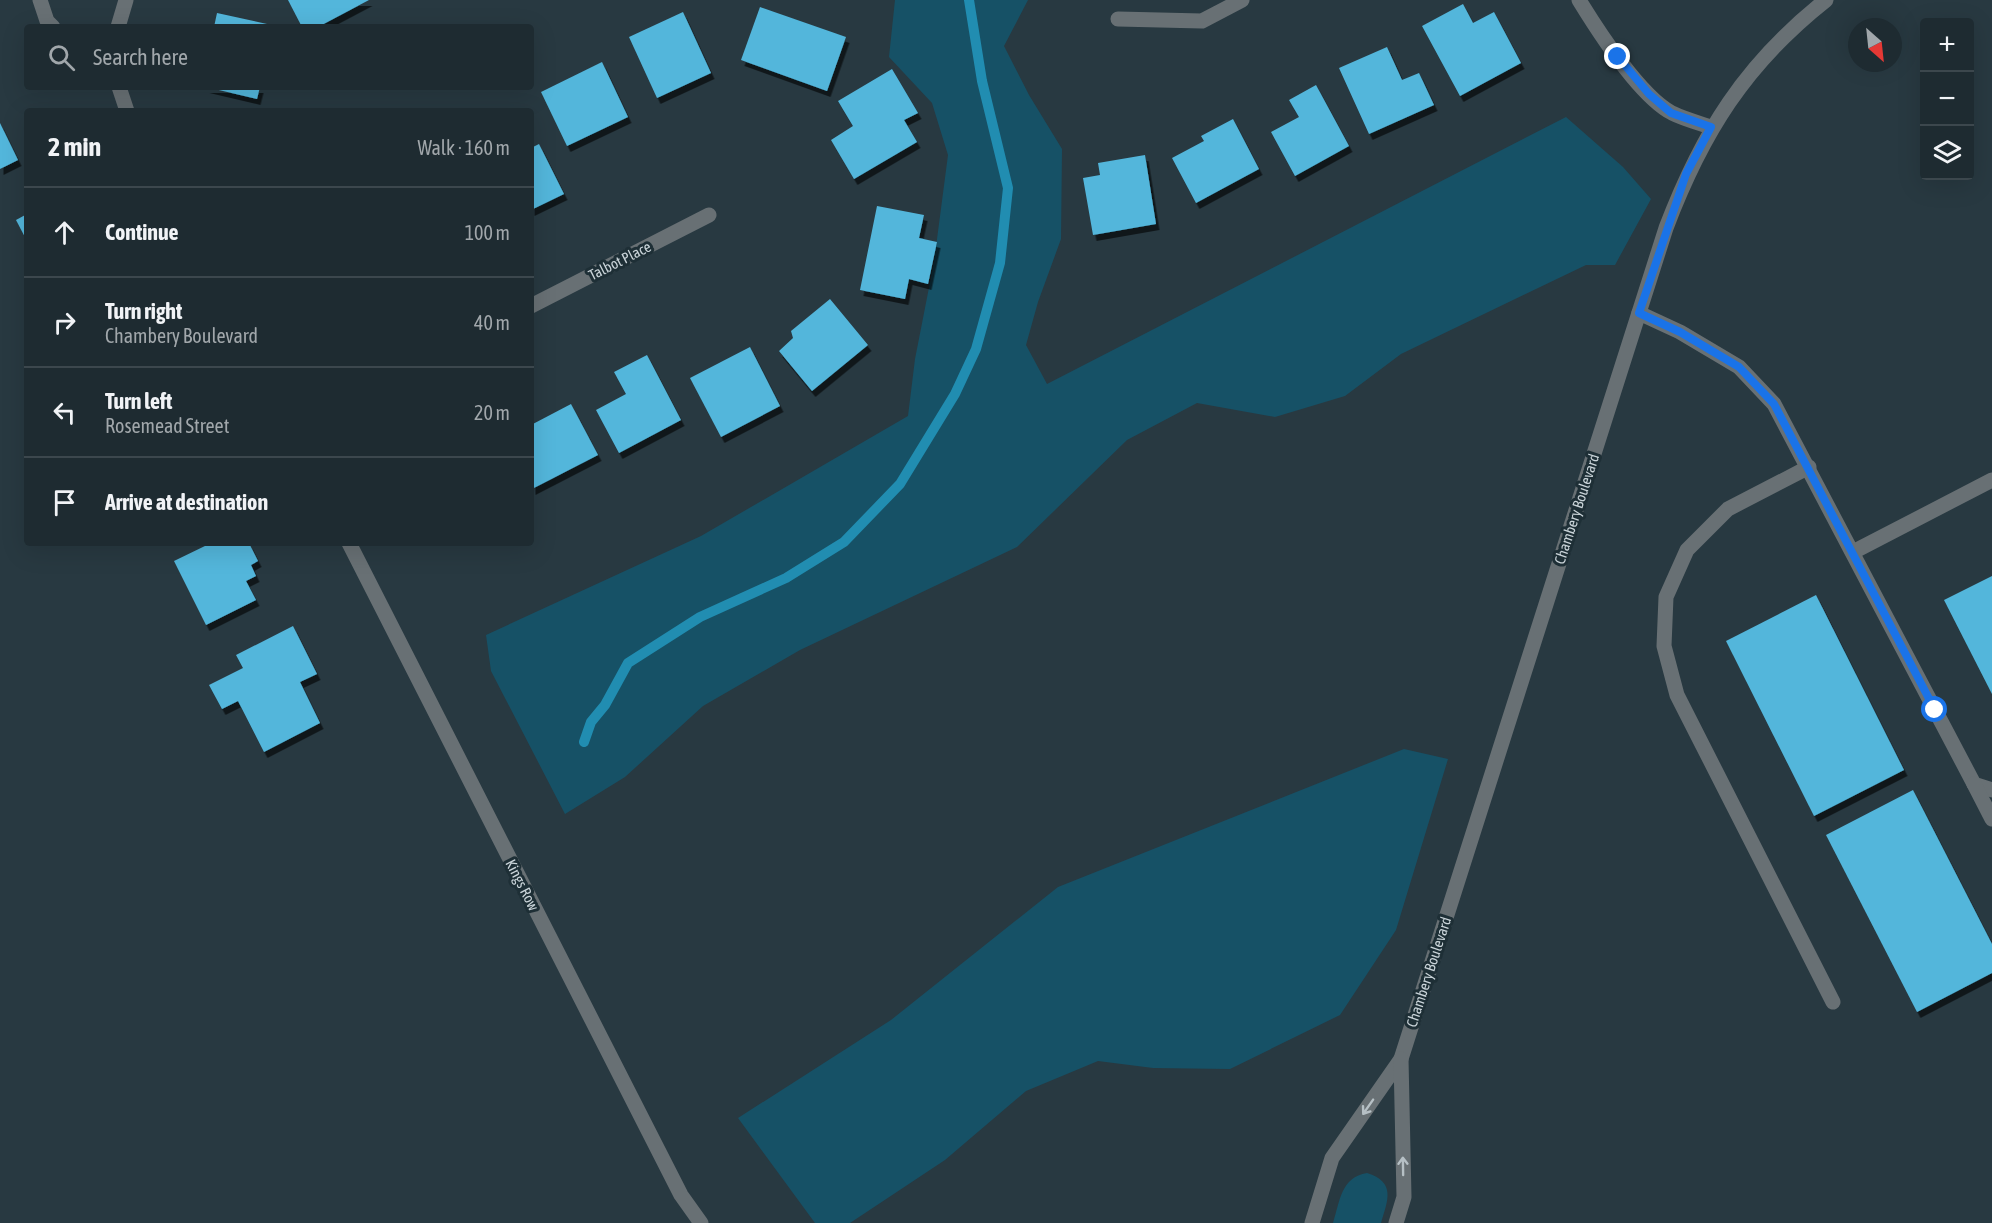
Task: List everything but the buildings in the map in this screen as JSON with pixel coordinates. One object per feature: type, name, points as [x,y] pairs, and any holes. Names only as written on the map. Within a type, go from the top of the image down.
[{"type":"street","points":[[40,0],[50,24]]},
{"type":"street","points":[[119,24],[126,0]]},
{"type":"street","points":[[1118,19],[1202,21],[1242,0]]},
{"type":"street","points":[[1579,0],[1618,57],[1649,94],[1671,113],[1711,127]]},
{"type":"street","name":"Chambery Boulevard","points":[[1312,1223],[1332,1158],[1401,1059],[1639,313],[1686,174],[1711,127],[1752,69],[1797,23],[1826,0]]},
{"type":"street","points":[[120,90],[126,108]]},
{"type":"street","name":"Talbot Place","points":[[534,304],[709,215]]},
{"type":"street","points":[[1639,313],[1680,332],[1739,367],[1774,404],[1992,819]]},
{"type":"street","points":[[1809,467],[1728,509],[1688,550],[1666,597],[1664,646],[1677,695],[1833,1002]]},
{"type":"street","points":[[1853,552],[1992,480]]},
{"type":"street","name":"Kings Row","points":[[351,546],[681,1195],[701,1223]]},
{"type":"street","points":[[1974,784],[1992,790]]},
{"type":"street","name":"Chambery Boulevard","points":[[1396,1223],[1404,1197],[1401,1059]]},
{"type":"shaded area","points":[[895,0],[1028,0],[1004,46],[1029,95],[1062,149],[1061,239],[1038,302],[1026,345],[1047,384],[1566,117],[1623,167],[1651,199],[1615,265],[1586,265],[1401,354],[1345,396],[1275,417],[1197,403],[1127,440],[1017,547],[800,650],[703,706],[625,777],[565,814],[491,671],[486,635],[701,536],[908,416],[915,359],[934,262],[948,155],[932,103],[889,57]]},
{"type":"shaded area","points":[[1404,749],[1448,759],[1396,930],[1340,1015],[1230,1069],[1153,1068],[1098,1061],[1026,1091],[945,1160],[850,1223],[815,1223],[738,1118],[891,1020],[1058,887]]},
{"type":"shaded area","points":[[1367,1173],[1382,1181],[1388,1193],[1381,1223],[1333,1223],[1347,1185],[1358,1175]]},
{"type":"waterway","points":[[584,742],[591,722],[605,705],[628,663],[700,617],[786,578],[844,542],[900,484],[955,394],[976,349],[1000,263],[1008,188],[982,81],[969,0]]},
{"type":"route","points":[[1618,57],[1649,94],[1671,113],[1711,127],[1686,174],[1639,313],[1680,332],[1739,367],[1774,404],[1935,710]]}]
